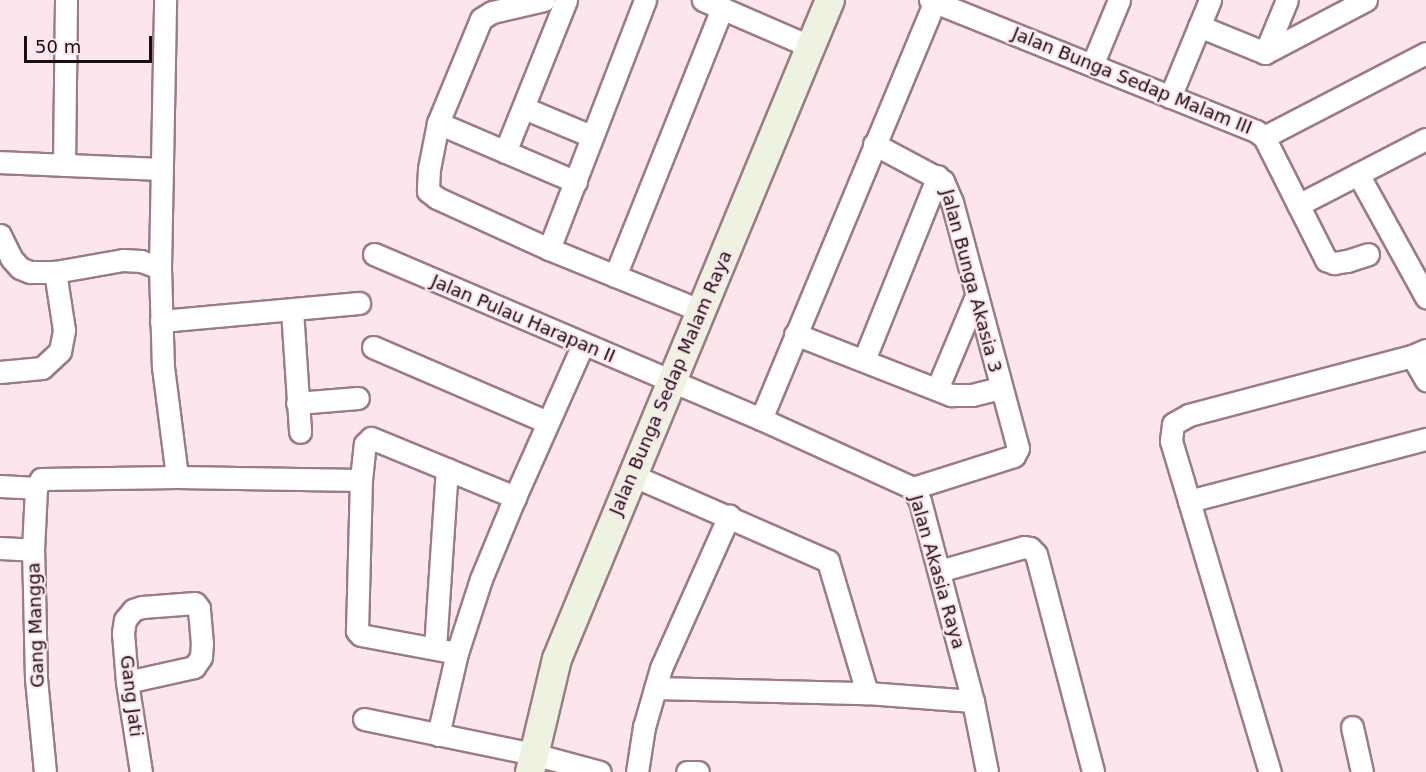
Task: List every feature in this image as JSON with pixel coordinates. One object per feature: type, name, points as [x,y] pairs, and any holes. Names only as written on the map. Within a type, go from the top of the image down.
[{"type":"street","points":[[64,165],[66,0]]},
{"type":"street","points":[[165,0],[161,321],[167,404],[177,477]]},
{"type":"street","points":[[544,0],[492,12],[481,19],[438,123],[429,169],[429,191],[437,198],[549,249],[702,311]]},
{"type":"street","points":[[506,152],[566,0]]},
{"type":"street","points":[[549,249],[645,0]]},
{"type":"street","name":"Jalan Bunga Sedap Malam Raya","points":[[531,763],[557,659],[830,0]]},
{"type":"street","points":[[1093,63],[1119,0]]},
{"type":"street","points":[[1170,97],[1210,0]]},
{"type":"street","points":[[1265,53],[1287,0]]},
{"type":"street","points":[[761,419],[933,1]]},
{"type":"street","name":"Jalan Bunga Sedap Malam III","points":[[933,1],[1246,126],[1264,137],[1326,260],[1334,263],[1368,254]]},
{"type":"street","points":[[1265,53],[1353,3]]},
{"type":"street","points":[[615,276],[713,4],[811,47]]},
{"type":"street","points":[[1199,26],[1265,53]]},
{"type":"street","points":[[1264,137],[1426,53]]},
{"type":"street","points":[[524,108],[591,136]]},
{"type":"street","points":[[438,123],[576,182]]},
{"type":"street","points":[[1298,206],[1425,142]]},
{"type":"street","name":"Jalan Bunga Akasia 3","points":[[874,144],[944,181],[952,202],[1017,453],[913,488]]},
{"type":"street","points":[[0,162],[162,169]]},
{"type":"street","points":[[1358,174],[1426,297]]},
{"type":"street","points":[[864,360],[938,176]]},
{"type":"street","points":[[0,234],[11,258],[20,268],[43,274],[123,260],[141,261],[160,268]]},
{"type":"street","name":"Jalan Pulau Harapan II","points":[[374,254],[672,382]]},
{"type":"street","points":[[0,372],[42,368],[60,351],[64,330],[55,273]]},
{"type":"street","points":[[937,389],[976,296]]},
{"type":"street","points":[[161,321],[358,303]]},
{"type":"street","points":[[292,310],[300,432]]},
{"type":"street","points":[[795,334],[937,389],[964,396],[1000,388]]},
{"type":"street","points":[[438,735],[457,653],[482,579],[547,422],[583,344]]},
{"type":"street","points":[[374,347],[547,422]]},
{"type":"street","points":[[1270,772],[1171,441],[1173,424],[1189,415],[1419,353],[1426,380]]},
{"type":"street","name":"Jalan Akasia Raya","points":[[672,382],[761,419],[913,488],[920,501],[973,700],[987,772]]},
{"type":"street","points":[[297,403],[358,398]]},
{"type":"street","points":[[457,653],[361,635],[357,631],[361,480],[365,444],[371,438],[515,497]]},
{"type":"street","points":[[1189,501],[1426,439]]},
{"type":"street","points":[[435,648],[447,469]]},
{"type":"street","points":[[632,475],[828,561],[867,693]]},
{"type":"street","points":[[0,486],[177,477],[361,480]]},
{"type":"street","name":"Gang Mangga","points":[[39,483],[33,550],[36,678],[45,772]]},
{"type":"street","points":[[637,772],[644,727],[668,651],[729,516]]},
{"type":"street","points":[[939,571],[1024,547],[1030,548],[1036,554],[1093,772]]},
{"type":"street","points":[[0,548],[33,550]]},
{"type":"street","name":"Gang Jati","points":[[128,682],[194,667],[201,657],[202,644],[199,608],[195,603],[142,607],[133,610],[125,620],[128,682],[141,772]]},
{"type":"street","points":[[655,688],[867,693],[973,700]]},
{"type":"street","points":[[364,719],[438,735],[531,763],[600,772]]},
{"type":"street","points":[[1352,727],[1362,772]]},
{"type":"street","points":[[687,772],[698,772]]}]
